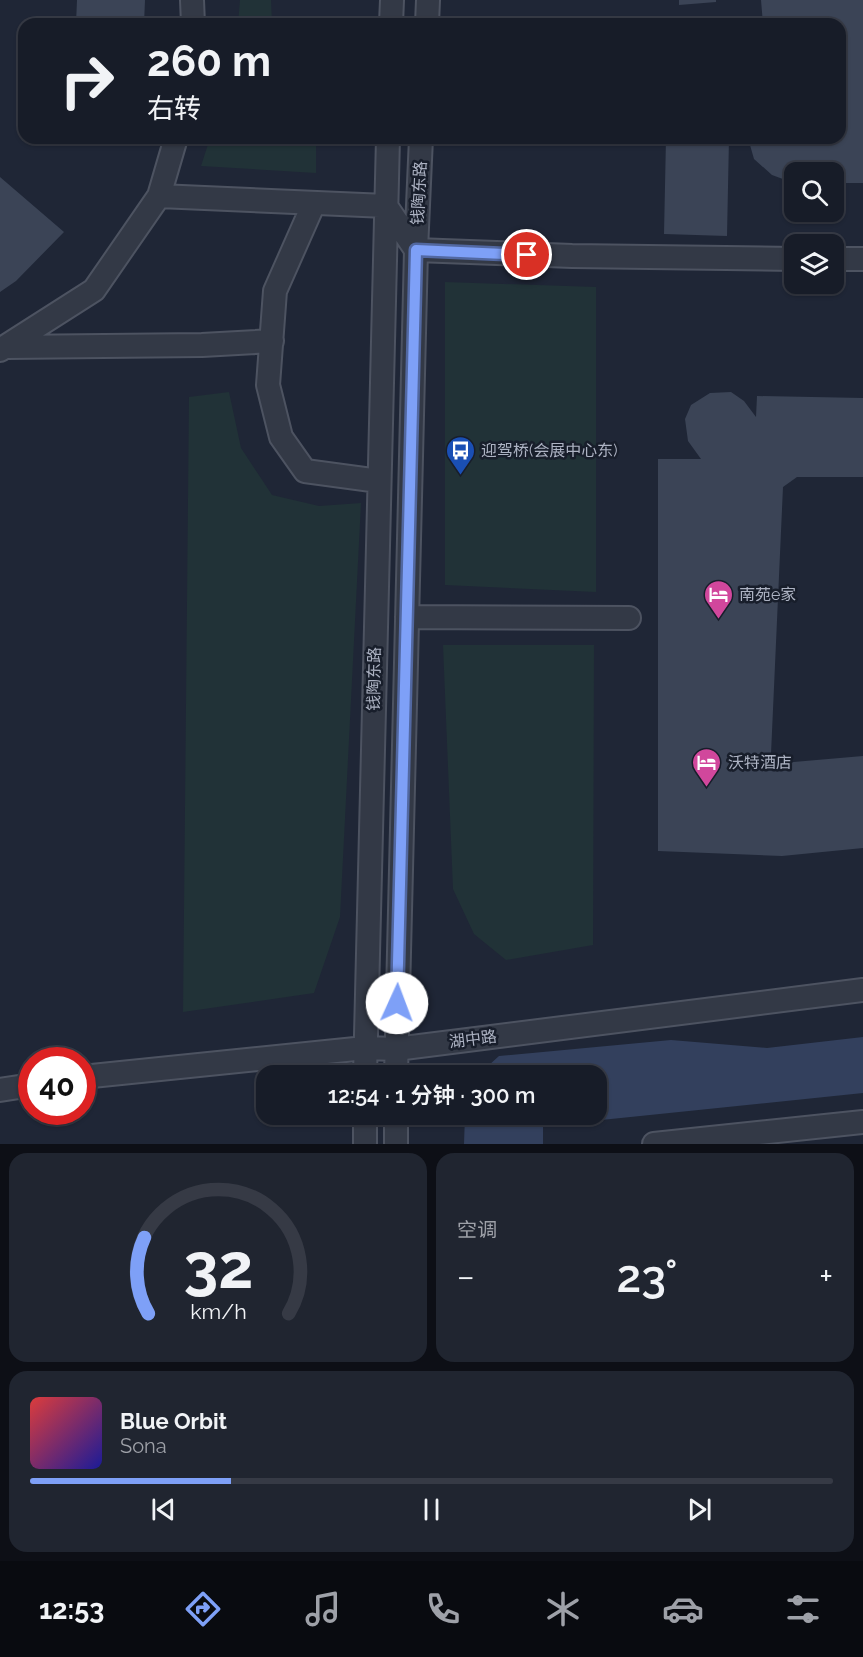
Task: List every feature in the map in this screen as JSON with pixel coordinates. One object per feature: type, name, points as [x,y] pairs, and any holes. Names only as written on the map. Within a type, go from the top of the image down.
[{"type":"street","points":[[192,0],[194,18]]},
{"type":"street","points":[[391,18],[392,0]]},
{"type":"street","points":[[427,18],[428,0]]},
{"type":"street","points":[[4,348],[94,290],[159,196],[174,144]]},
{"type":"street","name":"钱陶东路","points":[[365,1065],[388,144]]},
{"type":"street","name":"钱陶东路","points":[[396,1065],[416,250],[421,144]]},
{"type":"street","points":[[159,196],[386,206],[416,250],[572,256],[784,259]]},
{"type":"street","points":[[314,203],[275,291],[268,385],[281,437],[305,471],[379,481]]},
{"type":"street","points":[[844,259],[863,259]]},
{"type":"street","points":[[4,348],[202,345],[272,341]]},
{"type":"street","points":[[407,617],[629,618]]},
{"type":"street","name":"湖中路","points":[[96,1076],[365,1048],[396,1049],[863,990]]},
{"type":"street","points":[[0,1090],[18,1087]]},
{"type":"street","points":[[654,1144],[863,1122]]},
{"type":"street","points":[[365,1125],[365,1144]]},
{"type":"street","points":[[396,1125],[396,1144]]},
{"type":"shaded area","points":[[240,0],[271,0],[272,18],[238,18]]},
{"type":"shaded area","points":[[208,144],[316,144],[316,173],[201,166]]},
{"type":"shaded area","points":[[445,282],[596,287],[596,592],[445,585]]},
{"type":"shaded area","points":[[229,392],[241,448],[272,495],[319,506],[361,503],[340,917],[314,993],[183,1012],[189,397]]},
{"type":"shaded area","points":[[443,645],[594,645],[593,945],[506,960],[474,934],[453,889]]},
{"type":"water","points":[[863,1037],[863,1093],[607,1119],[607,1065],[489,1065],[499,1056],[671,1040],[767,1048]]},
{"type":"water","points":[[465,1125],[553,1125],[543,1126],[543,1144],[464,1144]]},
{"type":"building","points":[[77,0],[145,0],[144,18],[76,18]]},
{"type":"building","points":[[679,0],[716,0],[716,2],[679,5]]},
{"type":"building","points":[[761,0],[863,0],[863,183],[844,183],[844,162],[784,162],[784,179],[772,175],[754,159],[750,144],[846,144],[846,18],[762,18]]},
{"type":"building","points":[[666,144],[729,144],[727,236],[664,234]]},
{"type":"building","points":[[0,177],[64,232],[16,281],[0,292]]},
{"type":"building","name":"南苑e家","points":[[731,392],[744,401],[756,417],[757,396],[863,398],[863,477],[797,477],[783,487],[771,754],[782,763],[863,756],[863,848],[782,856],[658,851],[658,459],[701,459],[688,441],[685,419],[691,405],[710,393]]},
{"type":"place","name":"迎驾桥(会展中心东)","points":[[460,476]]},
{"type":"place","name":"南苑e家","points":[[718,620]]},
{"type":"place","name":"沃特酒店","points":[[707,788]]},
{"type":"route","points":[[397,1003],[416,250],[527,255]]}]
